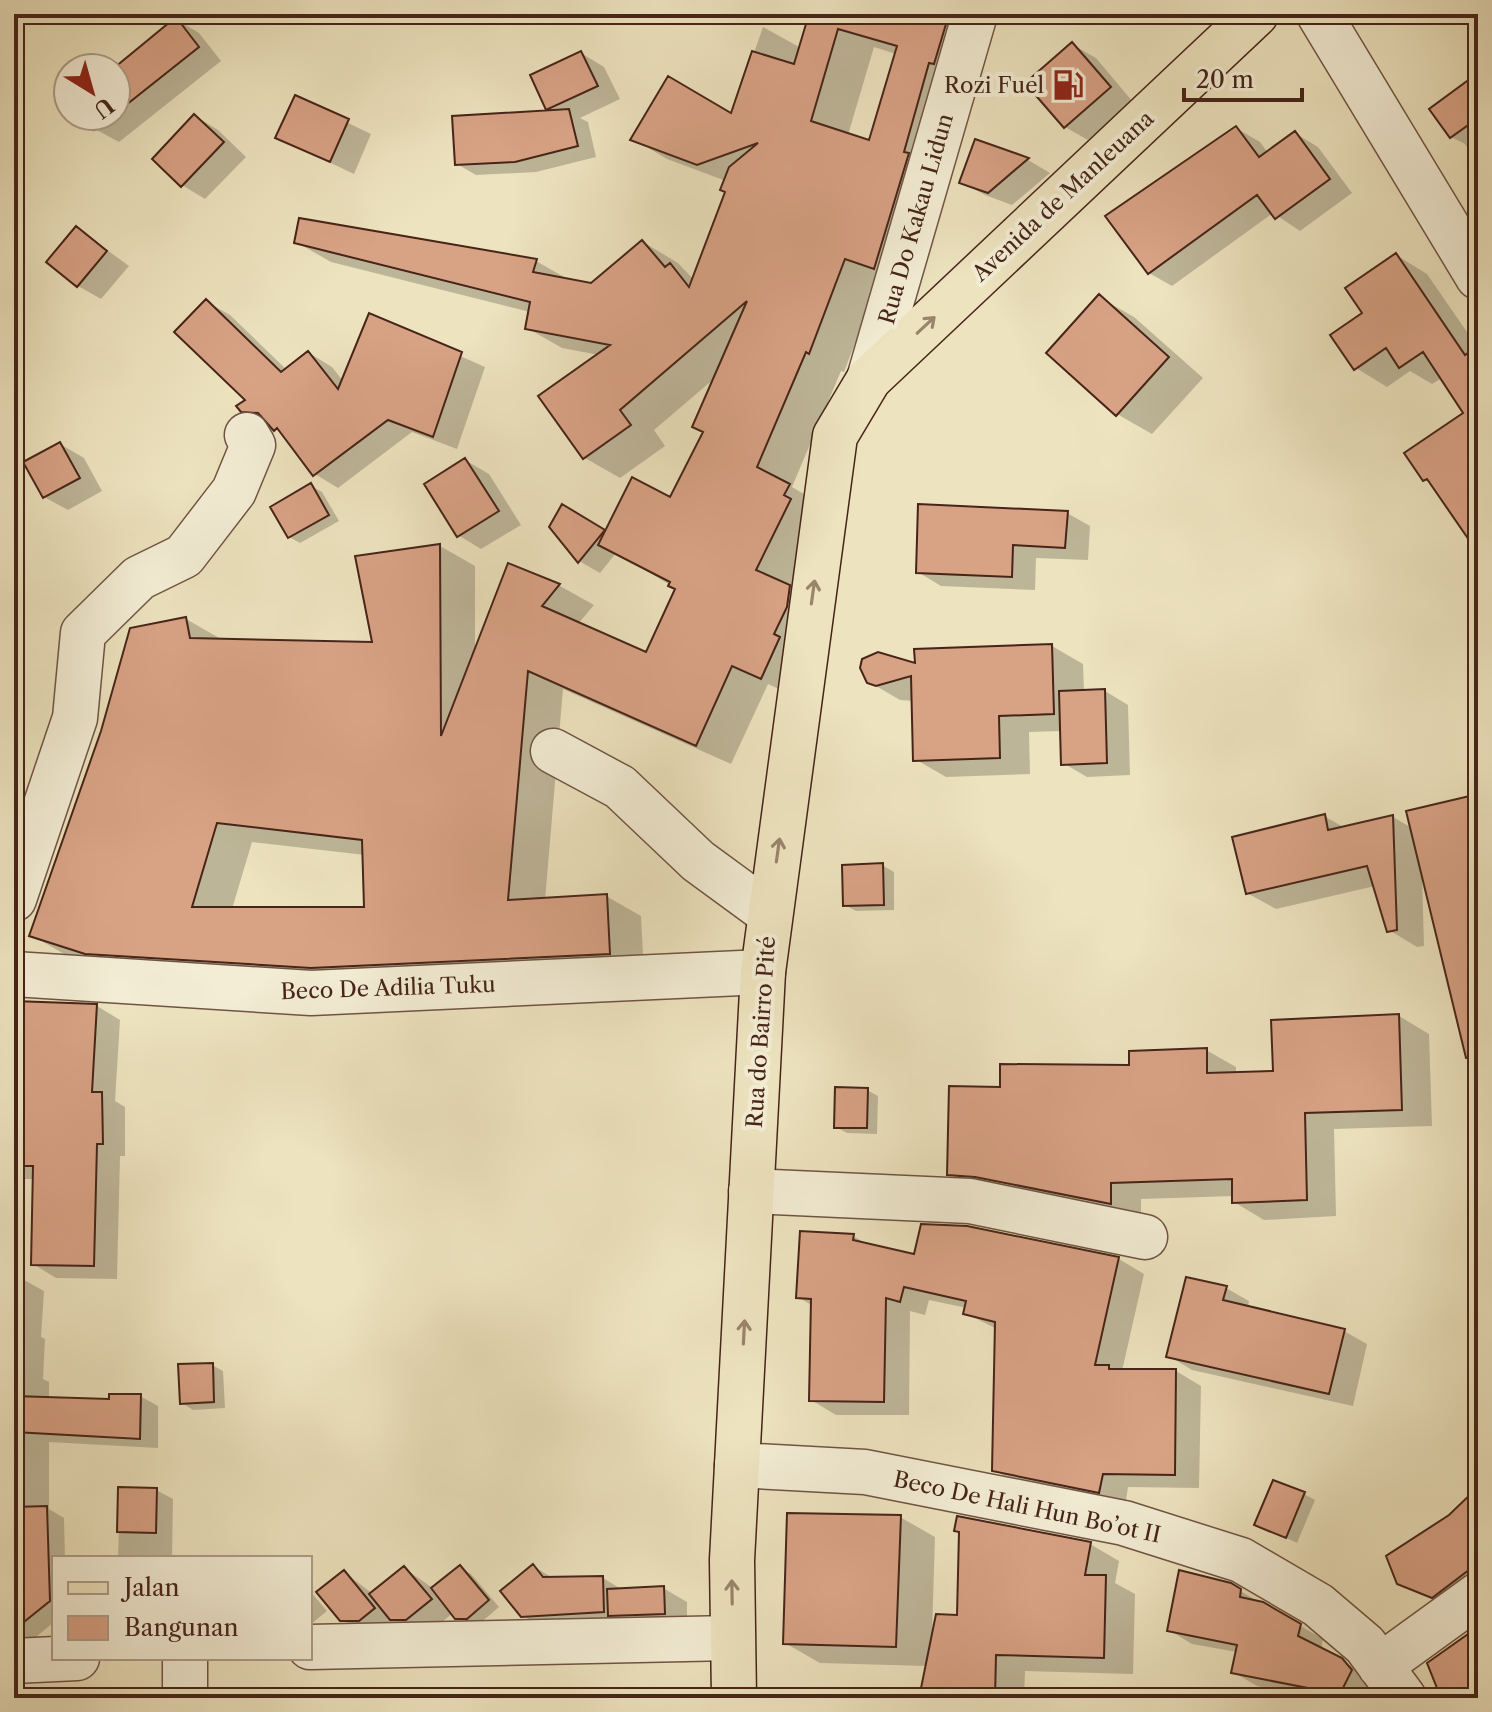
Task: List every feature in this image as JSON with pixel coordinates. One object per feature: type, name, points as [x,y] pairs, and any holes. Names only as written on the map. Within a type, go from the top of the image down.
[{"type":"main road","name":"Avenida de Manleuana","points":[[869,379],[1256,14]]},
{"type":"main road","name":"Rua do Bairro Pité","points":[[734,1698],[732,1638],[737,1465],[763,972],[769,913],[835,436],[869,379]]},
{"type":"street","name":"Rua Do Kakau Lidun","points":[[869,379],[975,14]]},
{"type":"street","points":[[1319,14],[1478,277]]},
{"type":"street","points":[[14,899],[75,718],[83,633],[139,578],[184,556],[234,491],[253,445],[247,435]]},
{"type":"street","points":[[553,751],[620,787],[698,861],[769,913]]},
{"type":"street","name":"Beco De Adilia Tuku","points":[[14,974],[311,993],[763,972]]},
{"type":"street","points":[[751,1191],[970,1201],[1145,1237]]},
{"type":"street","name":"Beco De Hali Hun Bo’ot II","points":[[737,1465],[865,1472],[1124,1523],[1241,1560],[1318,1605],[1365,1645],[1392,1682]]},
{"type":"street","points":[[1392,1682],[1478,1595]]},
{"type":"street","points":[[312,1647],[732,1638]]},
{"type":"street","points":[[14,1661],[52,1659]]},
{"type":"street","points":[[185,1660],[185,1698]]},
{"type":"building","points":[[809,14],[949,14],[934,64],[929,63],[904,152],[909,153],[874,269],[845,259],[809,354],[806,352],[757,467],[790,484],[784,495],[791,499],[756,570],[790,585],[787,607],[774,634],[780,637],[761,679],[732,666],[696,746],[528,671],[508,900],[607,894],[610,954],[311,968],[85,954],[29,936],[101,731],[130,628],[186,617],[190,638],[372,642],[355,556],[440,544],[441,736],[508,563],[560,584],[542,606],[646,652],[675,589],[668,586],[670,582],[598,545],[632,477],[670,497],[703,432],[692,427],[747,301],[620,410],[631,425],[583,459],[538,396],[610,345],[525,329],[530,302],[294,243],[299,218],[537,259],[533,272],[591,283],[642,240],[665,267],[670,263],[689,287],[725,192],[720,190],[729,167],[758,143],[697,165],[630,140],[668,76],[731,113],[752,51],[794,64]],"holes":[[[838,29],[897,46],[869,140],[811,121]],[[217,823],[362,840],[364,907],[192,907]]]},
{"type":"building","points":[[176,17],[199,47],[132,100],[132,53]]},
{"type":"building","name":"Rozi Fuel","points":[[1072,42],[1111,87],[1064,128],[1025,83]]},
{"type":"building","points":[[581,51],[598,86],[546,110],[530,75]]},
{"type":"building","points":[[1478,73],[1478,118],[1450,138],[1429,109]]},
{"type":"building","points":[[295,95],[349,119],[330,162],[275,138]]},
{"type":"building","points":[[569,109],[578,146],[515,162],[455,165],[452,116]]},
{"type":"building","points":[[194,114],[224,142],[181,187],[152,159]]},
{"type":"building","points":[[1236,126],[1259,157],[1295,131],[1330,179],[1275,219],[1257,195],[1148,274],[1105,216]]},
{"type":"building","points":[[975,139],[1029,158],[988,193],[959,183]]},
{"type":"building","points":[[76,226],[107,251],[77,287],[46,262]]},
{"type":"building","points":[[1396,253],[1465,355],[1478,346],[1478,553],[1427,479],[1423,481],[1404,453],[1463,413],[1423,352],[1399,368],[1386,348],[1354,370],[1330,335],[1362,313],[1345,288]]},
{"type":"building","points":[[1099,294],[1169,357],[1116,416],[1046,353]]},
{"type":"building","points":[[206,299],[281,372],[308,351],[338,389],[369,313],[462,352],[433,437],[388,420],[313,476],[277,428],[274,431],[258,413],[241,412],[236,406],[245,400],[174,332]]},
{"type":"building","points":[[60,442],[80,478],[43,498],[23,462]]},
{"type":"building","points":[[465,458],[499,511],[457,537],[424,484]]},
{"type":"building","points":[[311,483],[329,515],[288,538],[270,507]]},
{"type":"building","points":[[562,504],[605,530],[578,563],[549,527]]},
{"type":"building","points":[[918,504],[1068,511],[1065,548],[1013,545],[1012,577],[916,573]]},
{"type":"building","points":[[1052,644],[1054,714],[999,716],[1000,758],[913,761],[911,676],[876,686],[867,683],[860,668],[862,659],[878,652],[915,663],[914,649]]},
{"type":"building","points":[[1105,689],[1107,763],[1061,765],[1059,691]]},
{"type":"building","points":[[1474,795],[1478,813],[1478,1057],[1466,1058],[1406,811]]},
{"type":"building","points":[[1325,814],[1328,830],[1393,815],[1397,930],[1387,932],[1367,866],[1246,894],[1232,837]]},
{"type":"building","points":[[883,863],[884,905],[843,906],[842,865]]},
{"type":"building","points":[[14,1001],[97,1004],[92,1092],[102,1092],[103,1144],[97,1144],[94,1266],[31,1265],[33,1166],[14,1166]]},
{"type":"building","points":[[1399,1014],[1402,1110],[1305,1113],[1307,1200],[1232,1203],[1232,1179],[1111,1183],[1111,1204],[975,1177],[947,1175],[949,1086],[1000,1087],[1000,1064],[1129,1065],[1129,1051],[1207,1048],[1207,1073],[1273,1071],[1271,1020]]},
{"type":"building","points":[[835,1087],[868,1088],[867,1128],[834,1128]]},
{"type":"building","points":[[921,1224],[967,1226],[1119,1257],[1095,1365],[1109,1365],[1109,1369],[1176,1369],[1175,1475],[1103,1474],[1099,1493],[992,1471],[995,1322],[963,1314],[966,1301],[904,1287],[900,1302],[886,1298],[884,1402],[809,1401],[811,1299],[796,1298],[800,1231],[854,1234],[853,1240],[914,1254]]},
{"type":"building","points":[[1186,1277],[1227,1286],[1223,1300],[1345,1329],[1329,1394],[1166,1357]]},
{"type":"building","points":[[213,1363],[214,1402],[180,1404],[178,1364]]},
{"type":"building","points":[[109,1394],[141,1394],[140,1439],[14,1432],[14,1396],[109,1399]]},
{"type":"building","points":[[1273,1480],[1305,1492],[1286,1538],[1254,1525]]},
{"type":"building","points":[[118,1487],[157,1488],[156,1533],[117,1532]]},
{"type":"building","points":[[1478,1487],[1478,1563],[1432,1598],[1397,1584],[1386,1556],[1449,1515]]},
{"type":"building","points":[[47,1506],[50,1601],[14,1630],[14,1507]]},
{"type":"building","points":[[787,1513],[901,1515],[896,1647],[783,1644]]},
{"type":"building","points":[[957,1516],[1091,1542],[1085,1575],[1106,1575],[1104,1658],[996,1655],[995,1698],[919,1698],[936,1614],[957,1615],[959,1532],[954,1531]]},
{"type":"building","points":[[533,1564],[543,1577],[603,1576],[604,1612],[521,1617],[500,1591]]},
{"type":"building","points":[[460,1565],[489,1600],[467,1619],[455,1619],[431,1588]]},
{"type":"building","points":[[404,1566],[432,1599],[406,1620],[390,1620],[369,1594]]},
{"type":"building","points":[[344,1570],[375,1608],[359,1621],[340,1621],[316,1592]]},
{"type":"building","points":[[1179,1570],[1231,1583],[1241,1589],[1240,1597],[1263,1602],[1301,1624],[1298,1636],[1342,1658],[1352,1670],[1338,1698],[1313,1689],[1231,1673],[1237,1645],[1167,1631]]},
{"type":"building","points":[[664,1586],[665,1614],[608,1616],[607,1589]]},
{"type":"building","points":[[1478,1627],[1478,1698],[1441,1698],[1427,1663]]},
{"type":"place","name":"Rozi Fuel","points":[[1068,85]]}]
